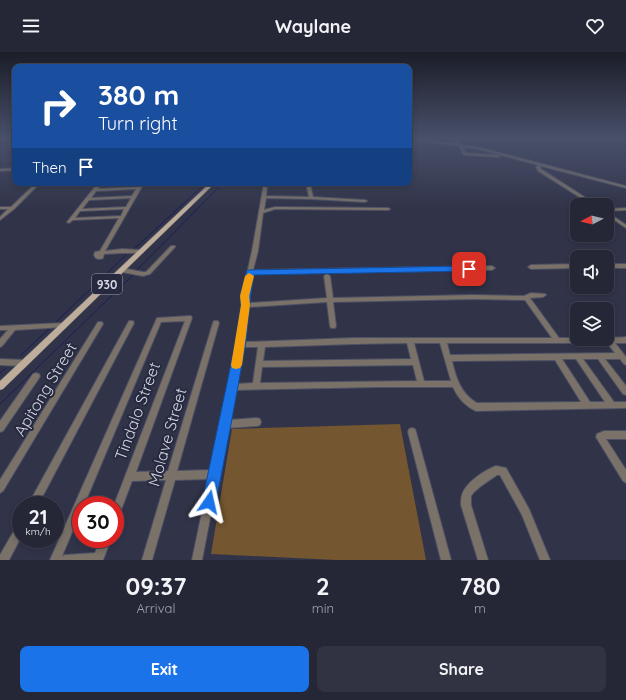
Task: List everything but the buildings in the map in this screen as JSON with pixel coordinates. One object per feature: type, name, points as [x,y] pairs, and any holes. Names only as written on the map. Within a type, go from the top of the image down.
[{"type":"main road","name":"930","points":[[0,386],[122,270],[137,252],[210,186]]},
{"type":"street","points":[[532,162],[626,187]]},
{"type":"street","points":[[541,164],[538,167],[539,170],[584,198]]},
{"type":"street","points":[[0,170],[12,169]]},
{"type":"street","points":[[0,218],[35,186]]},
{"type":"street","points":[[97,186],[71,220],[122,217]]},
{"type":"street","points":[[197,560],[240,345],[246,305],[245,296],[266,186]]},
{"type":"street","points":[[309,186],[311,198]]},
{"type":"street","points":[[94,190],[139,188],[100,255],[137,252]]},
{"type":"street","points":[[110,198],[116,189]]},
{"type":"street","points":[[88,197],[134,198]]},
{"type":"street","points":[[264,197],[365,201]]},
{"type":"street","points":[[0,208],[12,208]]},
{"type":"street","points":[[79,210],[128,208]]},
{"type":"street","points":[[261,212],[275,208],[388,209]]},
{"type":"street","points":[[614,210],[626,209]]},
{"type":"street","points":[[614,218],[626,227]]},
{"type":"street","points":[[122,270],[150,272],[173,248]]},
{"type":"street","points":[[531,268],[570,266]]},
{"type":"street","points":[[614,266],[626,266]]},
{"type":"street","points":[[250,272],[492,268]]},
{"type":"street","points":[[327,276],[333,326]]},
{"type":"street","points":[[348,293],[348,300]]},
{"type":"street","points":[[246,305],[331,300],[473,297],[526,298],[527,296],[543,294]]},
{"type":"street","points":[[526,298],[556,339]]},
{"type":"street","name":"Tindalo Street","points":[[55,560],[159,320],[189,318],[122,496]]},
{"type":"street","points":[[38,496],[131,323]]},
{"type":"street","name":"Molave Street","points":[[147,560],[216,323]]},
{"type":"street","name":"Apitong Street","points":[[0,488],[100,324]]},
{"type":"street","points":[[0,328],[64,325]]},
{"type":"street","points":[[0,344],[14,327]]},
{"type":"street","points":[[240,345],[354,341],[570,339]]},
{"type":"street","points":[[614,339],[626,340]]},
{"type":"street","points":[[410,341],[421,384]]},
{"type":"street","points":[[443,341],[456,384],[464,399],[476,407],[626,405]]},
{"type":"street","points":[[256,387],[262,344]]},
{"type":"street","points":[[614,346],[624,359]]},
{"type":"street","points":[[578,357],[612,405]]},
{"type":"street","points":[[448,358],[600,357],[624,359]]},
{"type":"street","points":[[600,357],[626,392]]},
{"type":"street","points":[[557,358],[588,406]]},
{"type":"street","points":[[0,362],[24,363]]},
{"type":"street","points":[[260,364],[416,362]]},
{"type":"street","points":[[0,428],[36,376]]},
{"type":"street","points":[[232,387],[456,384]]},
{"type":"street","points":[[224,424],[257,422]]},
{"type":"street","points":[[412,432],[446,560]]},
{"type":"street","points":[[626,435],[604,435],[600,437],[626,476]]},
{"type":"street","points":[[483,560],[466,504],[466,497],[468,491],[496,470],[502,471],[526,512],[545,560]]},
{"type":"street","points":[[130,477],[214,474]]},
{"type":"street","points":[[3,560],[12,544]]},
{"type":"street","points":[[65,560],[98,559],[102,548]]},
{"type":"shaded area","points":[[400,424],[426,560],[336,560],[211,554],[232,429]]},
{"type":"waterway","points":[[134,249],[203,186]]},
{"type":"waterway","points":[[136,271],[220,186]]},
{"type":"waterway","points":[[55,323],[126,255]]},
{"type":"waterway","points":[[0,404],[133,275]]},
{"type":"waterway","points":[[21,355],[49,329]]},
{"type":"waterway","points":[[0,373],[6,368]]},
{"type":"slow traffic","points":[[236,365],[246,305],[244,301],[249,276]]},
{"type":"route","points":[[209,502],[240,345],[246,305],[244,301],[250,272],[469,269]]}]
